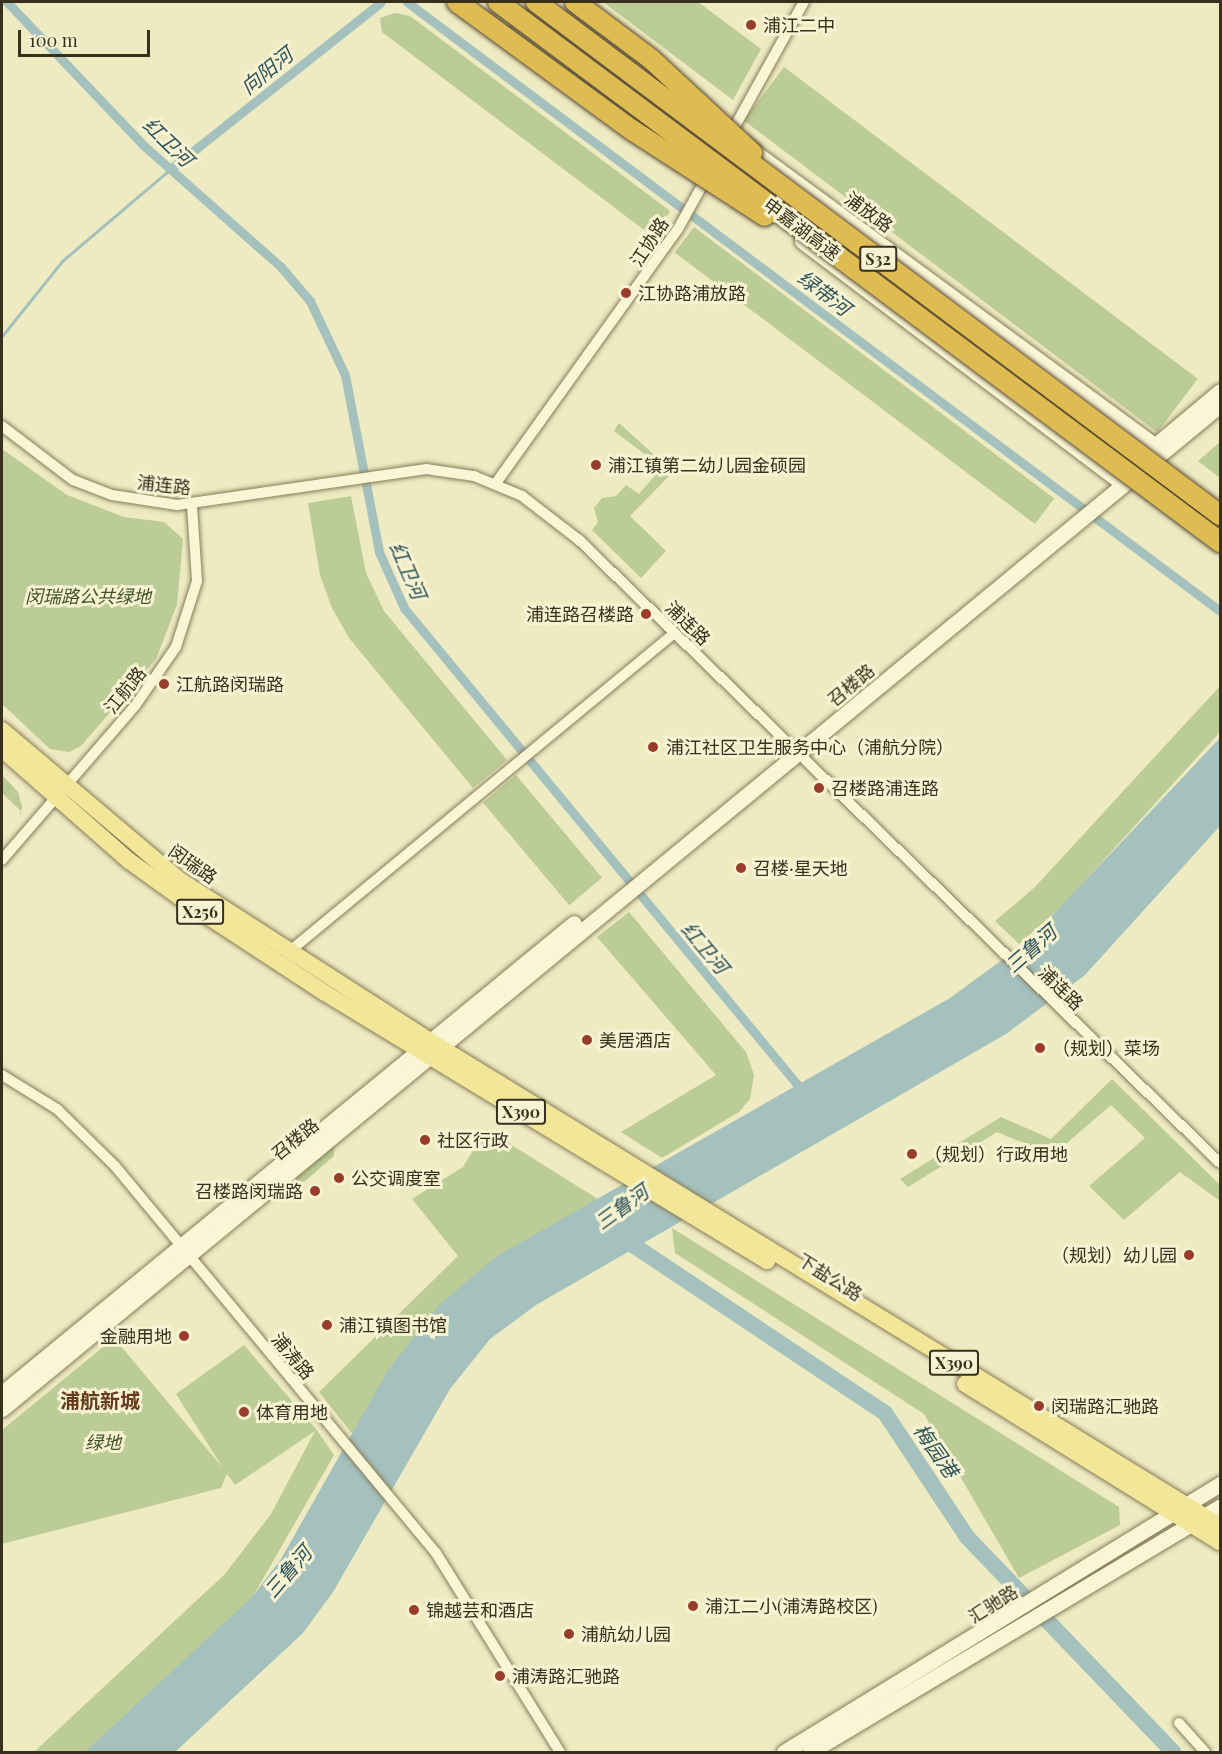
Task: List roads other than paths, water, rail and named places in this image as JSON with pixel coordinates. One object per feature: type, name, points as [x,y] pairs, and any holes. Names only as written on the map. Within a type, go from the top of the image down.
[{"type":"highway","points":[[458,2],[632,130],[855,269]]},
{"type":"highway","name":"申嘉湖高速","points":[[498,2],[1221,542]]},
{"type":"highway","name":"申嘉湖高速","points":[[536,2],[1221,515]]},
{"type":"highway","points":[[575,2],[724,123],[784,188]]},
{"type":"main road","name":"闵瑞路","points":[[2,730],[60,792],[189,904],[428,1048]]},
{"type":"main road","name":"闵瑞路","points":[[2,749],[181,881],[290,951],[428,1048]]},
{"type":"main road","name":"下盐公路","points":[[428,1048],[1181,1509],[1199,1521],[1221,1542]]},
{"type":"main road","name":"下盐公路","points":[[1199,1521],[1221,1526]]},
{"type":"street","points":[[483,2],[1119,481],[1221,405]]},
{"type":"street","name":"浦放路","points":[[553,2],[1159,449]]},
{"type":"street","name":"江协路","points":[[496,483],[678,229],[804,2]]},
{"type":"street","points":[[1159,449],[1221,391]]},
{"type":"street","name":"浦连路","points":[[2,426],[55,470],[94,489],[192,506],[386,473],[449,471],[496,483],[549,514],[675,633],[1002,953],[1221,1163]]},
{"type":"street","name":"召楼路","points":[[2,1393],[183,1249],[796,750],[1119,481]]},
{"type":"street","name":"江航路","points":[[2,860],[135,706],[176,647],[197,580],[192,506]]},
{"type":"street","points":[[290,951],[675,633]]},
{"type":"street","name":"浦涛路","points":[[2,1075],[33,1092],[85,1134],[392,1500],[456,1582],[560,1752]]},
{"type":"street","name":"召楼路","points":[[2,1409],[183,1249]]},
{"type":"street","name":"汇驰路","points":[[810,1752],[1046,1602],[1221,1484]]},
{"type":"street","name":"汇驰路","points":[[1046,1602],[1199,1521],[1221,1507]]},
{"type":"street","name":"汇驰路","points":[[783,1752],[1026,1615]]},
{"type":"street","points":[[1179,1723],[1205,1752]]},
{"type":"water","name":"三鲁河","points":[[1220,738],[1220,826],[1085,975],[1006,1034],[536,1305],[490,1339],[450,1389],[333,1592],[303,1633],[175,1752],[85,1752],[252,1597],[281,1559],[388,1370],[438,1306],[497,1256],[950,998],[1028,941]]},
{"type":"waterway","name":"红卫河","points":[[7,2],[142,144],[281,267],[310,301],[345,375],[379,552],[404,608],[805,1094]]},
{"type":"waterway","name":"向阳河","points":[[173,167],[381,2]]},
{"type":"waterway","name":"绿带河","points":[[407,2],[1220,611]]},
{"type":"waterway","points":[[2,336],[62,261],[173,167]]},
{"type":"waterway","name":"梅园港","points":[[618,1235],[885,1413],[967,1537],[1173,1752]]},
{"type":"place","name":"浦江二中","points":[[751,25]]},
{"type":"place","name":"江协路浦放路","points":[[626,293]]},
{"type":"place","name":"浦江镇第二幼儿园金硕园","points":[[596,465]]},
{"type":"place","name":"浦连路召楼路","points":[[646,614]]},
{"type":"place","name":"江航路闵瑞路","points":[[164,684]]},
{"type":"place","name":"浦江社区卫生服务中心（浦航分院）","points":[[653,747]]},
{"type":"place","name":"召楼路浦连路","points":[[819,788]]},
{"type":"place","name":"召楼·星天地","points":[[741,868]]},
{"type":"place","name":"美居酒店","points":[[587,1040]]},
{"type":"place","name":"（规划）菜场","points":[[1040,1048]]},
{"type":"place","name":"社区行政","points":[[425,1140]]},
{"type":"place","name":"（规划）行政用地","points":[[912,1154]]},
{"type":"place","name":"公交调度室","points":[[339,1178]]},
{"type":"place","name":"召楼路闵瑞路","points":[[315,1191]]},
{"type":"place","name":"（规划）幼儿园","points":[[1189,1255]]},
{"type":"place","name":"浦江镇图书馆","points":[[327,1325]]},
{"type":"place","name":"金融用地","points":[[184,1336]]},
{"type":"place","name":"闵瑞路汇驰路","points":[[1039,1406]]},
{"type":"place","name":"体育用地","points":[[244,1412]]},
{"type":"place","name":"浦江二小(浦涛路校区)","points":[[693,1606]]},
{"type":"place","name":"锦越芸和酒店","points":[[414,1610]]},
{"type":"place","name":"浦航幼儿园","points":[[569,1634]]},
{"type":"place","name":"浦涛路汇驰路","points":[[500,1676]]},
{"type":"district","name":"浦航新城","points":[[100,1399]]},
{"type":"park label","name":"闵瑞路公共绿地","points":[[88,596]]},
{"type":"park label","name":"绿地","points":[[103,1442]]}]
